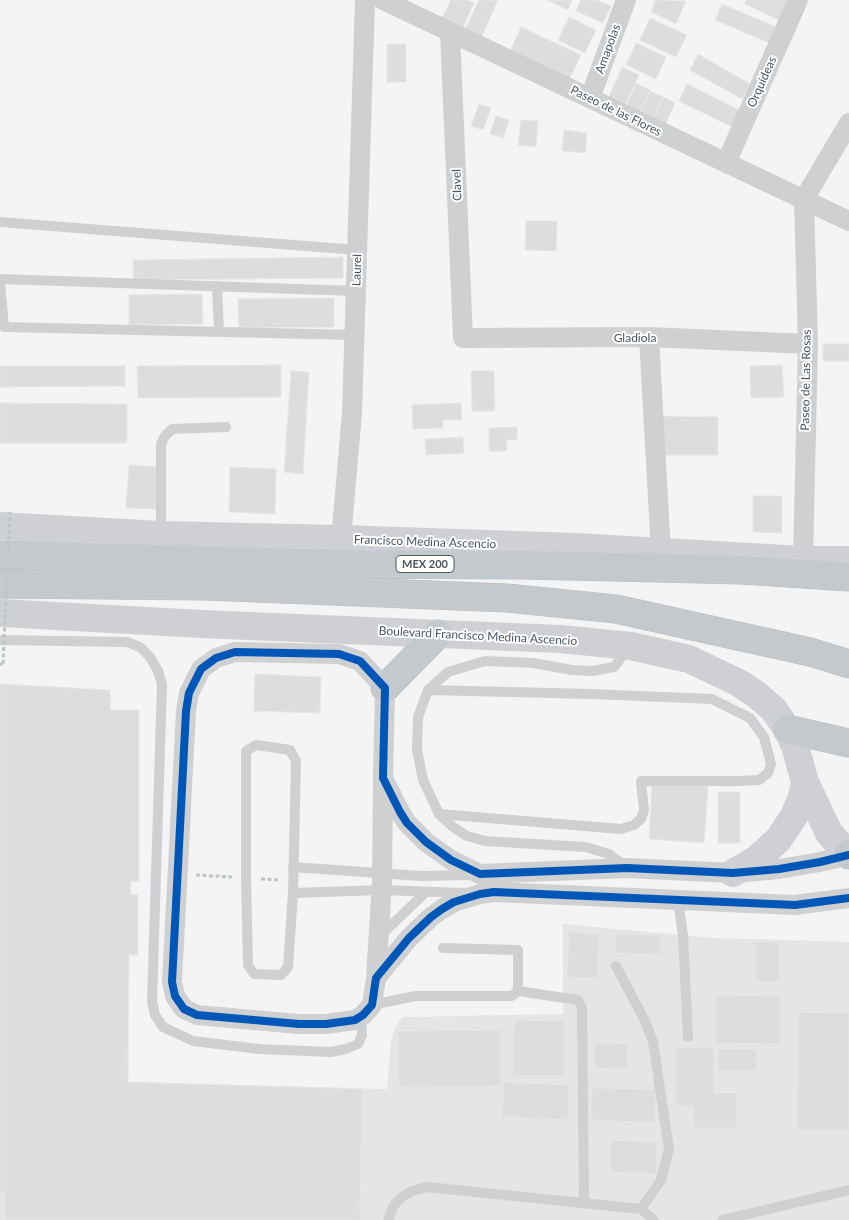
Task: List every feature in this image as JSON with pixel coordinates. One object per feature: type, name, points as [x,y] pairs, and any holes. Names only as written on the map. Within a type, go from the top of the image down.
[{"type":"highway","name":"Francisco Medina Ascencio","points":[[0,555],[342,564],[524,565],[741,570],[849,578]]},
{"type":"highway","points":[[741,570],[849,591]]},
{"type":"highway","points":[[0,584],[205,586],[507,598],[616,609],[810,652],[849,664]]},
{"type":"highway","points":[[385,688],[438,634]]},
{"type":"highway","points":[[787,729],[849,743]]},
{"type":"main road","name":"Francisco Medina Ascencio","points":[[5,519],[161,535],[342,539],[661,552],[803,560],[849,560]]},
{"type":"main road","name":"Boulevard Francisco Medina Ascencio","points":[[0,613],[202,624],[560,639],[631,646],[689,658],[739,683],[774,710],[787,729],[795,746],[806,782],[829,833],[849,855]]},
{"type":"main road","points":[[733,873],[757,859],[778,840],[794,816],[806,782]]},
{"type":"street","name":"Laurel","points":[[342,539],[352,413],[365,0]]},
{"type":"street","name":"Paseo de las Flores","points":[[383,0],[419,8],[450,32],[849,221]]},
{"type":"street","name":"Amapolas","points":[[590,98],[626,0]]},
{"type":"street","name":"Orquídeas","points":[[726,163],[798,0]]},
{"type":"street","name":"Clavel","points":[[450,32],[463,338]]},
{"type":"street","points":[[804,199],[849,123]]},
{"type":"street","name":"Paseo de Las Rosas","points":[[803,560],[808,344],[804,199]]},
{"type":"street","name":"Gladiola","points":[[463,338],[649,337],[808,344]]},
{"type":"street","points":[[649,337],[661,552]]},
{"type":"street","points":[[235,652],[339,654],[360,661],[385,688],[383,778],[382,882],[376,978],[366,1011],[355,1020],[326,1024],[299,1024],[197,1016],[184,1008],[175,996],[172,982],[186,711],[192,684],[200,669],[216,658],[235,652]]},
{"type":"street","points":[[383,778],[404,817],[417,834],[480,884],[494,892],[795,905],[849,898]]},
{"type":"street","points":[[376,978],[399,948],[430,917],[480,884],[627,868],[733,873],[779,870],[849,855]]},
{"type":"lane","points":[[0,222],[357,250]]},
{"type":"lane","points":[[355,336],[4,328],[0,280],[356,291]]},
{"type":"lane","points":[[217,286],[219,332]]},
{"type":"lane","points":[[161,535],[161,444],[164,436],[172,429],[226,427]]},
{"type":"lane","points":[[0,640],[127,642],[140,647],[150,657],[158,671],[162,684],[152,1001],[155,1015],[163,1027],[193,1041],[259,1049],[331,1052],[358,1044],[362,1036],[366,1011],[414,996],[512,996],[518,991],[563,996],[578,1000],[582,1008],[584,1203]]},
{"type":"lane","points":[[627,868],[609,854],[585,847],[484,841],[467,836],[453,827],[439,814],[422,780],[417,750],[418,717],[428,690],[448,672],[485,661],[533,663],[572,670],[592,671],[614,667],[631,646]]},
{"type":"lane","points":[[428,690],[712,699],[750,718],[764,737],[770,764],[768,773],[759,780],[641,781],[644,810],[641,819],[634,826],[621,830],[439,814]]},
{"type":"lane","points":[[256,745],[290,750],[296,762],[293,867],[288,967],[281,975],[254,974],[248,965],[246,751],[256,745]]},
{"type":"lane","points":[[293,867],[382,882],[426,892],[480,884]]},
{"type":"lane","points":[[293,893],[421,876],[480,884]]},
{"type":"lane","points":[[378,937],[426,892]]},
{"type":"lane","points":[[678,900],[683,935],[688,1037]]},
{"type":"lane","points":[[443,948],[518,950],[518,991]]},
{"type":"lane","points":[[616,966],[645,1021],[653,1042],[669,1149],[661,1180],[640,1209]]},
{"type":"lane","points":[[388,1220],[394,1205],[403,1196],[412,1191],[427,1187],[640,1209],[654,1220]]},
{"type":"lane","points":[[722,1220],[849,1190]]},
{"type":"path","points":[[2,664],[5,519]]},
{"type":"path","points":[[178,874],[292,881]]},
{"type":"shaded area","points":[[0,684],[110,690],[111,710],[139,710],[139,881],[131,881],[130,894],[138,895],[138,955],[129,955],[128,1082],[387,1089],[391,1042],[394,1030],[402,1017],[563,1014],[563,924],[715,938],[849,942],[849,1220],[0,1220]]},
{"type":"building","points":[[451,0],[467,0],[474,3],[462,30],[441,20]]},
{"type":"building","points":[[479,0],[498,0],[481,38],[465,30]]},
{"type":"building","points":[[547,0],[572,0],[568,10]]},
{"type":"building","points":[[581,0],[597,0],[611,6],[603,23],[576,11]]},
{"type":"building","points":[[656,0],[686,1],[676,24],[651,12]]},
{"type":"building","points":[[746,0],[794,0],[783,22],[745,4]]},
{"type":"building","points":[[722,4],[779,28],[772,44],[715,20]]},
{"type":"building","points":[[569,17],[596,30],[585,53],[558,40]]},
{"type":"building","points":[[650,18],[687,35],[676,57],[640,40]]},
{"type":"building","points":[[521,27],[581,55],[568,82],[509,54]]},
{"type":"building","points":[[636,43],[666,57],[656,79],[626,65]]},
{"type":"building","points":[[387,44],[406,44],[406,82],[387,82]]},
{"type":"building","points":[[698,54],[750,84],[742,99],[690,70]]},
{"type":"building","points":[[622,67],[639,75],[624,107],[608,99]]},
{"type":"building","points":[[636,83],[650,90],[638,115],[625,109]]},
{"type":"building","points":[[687,84],[741,111],[732,127],[679,101]]},
{"type":"building","points":[[650,91],[663,97],[652,122],[638,116]]},
{"type":"building","points":[[663,97],[675,103],[664,127],[652,122]]},
{"type":"building","points":[[479,104],[491,108],[483,130],[471,126]]},
{"type":"building","points":[[496,116],[509,120],[503,138],[490,134]]},
{"type":"building","points":[[521,120],[538,121],[536,147],[518,145]]},
{"type":"building","points":[[564,130],[587,133],[585,153],[562,151]]},
{"type":"building","points":[[526,221],[557,221],[556,251],[525,250]]},
{"type":"building","points":[[343,257],[343,278],[134,280],[133,260]]},
{"type":"building","points":[[202,294],[203,324],[129,325],[129,295]]},
{"type":"building","points":[[334,298],[334,327],[239,328],[238,299]]},
{"type":"building","points":[[823,344],[849,344],[849,361],[823,361]]},
{"type":"building","points":[[281,365],[281,397],[138,398],[137,366]]},
{"type":"building","points":[[782,365],[784,397],[751,398],[750,366]]},
{"type":"building","points":[[0,366],[125,366],[125,386],[0,387]]},
{"type":"building","points":[[291,371],[309,372],[303,474],[284,472]]},
{"type":"building","points":[[471,371],[494,371],[495,411],[472,411]]},
{"type":"building","points":[[0,403],[127,404],[127,443],[0,443]]},
{"type":"building","points":[[461,403],[462,420],[443,420],[443,428],[413,429],[412,405]]},
{"type":"building","points":[[660,416],[718,417],[718,455],[660,455]]},
{"type":"building","points":[[517,427],[517,440],[507,440],[507,451],[489,451],[489,428]]},
{"type":"building","points":[[463,437],[464,453],[426,455],[425,439]]},
{"type":"building","points":[[129,465],[160,467],[158,509],[126,508]]},
{"type":"building","points":[[230,467],[276,469],[275,514],[229,512]]},
{"type":"building","points":[[753,496],[782,496],[782,533],[753,532]]},
{"type":"building","points":[[255,674],[321,677],[320,713],[254,711]]},
{"type":"building","points":[[0,684],[110,690],[110,710],[139,710],[139,881],[131,881],[130,894],[138,895],[138,955],[129,955],[128,1082],[362,1089],[360,1220],[5,1220],[4,1193],[0,1193]]},
{"type":"building","points":[[652,782],[708,786],[704,843],[649,839]]},
{"type":"building","points":[[718,792],[740,792],[740,843],[718,843]]},
{"type":"building","points":[[569,932],[599,934],[597,978],[567,977]]},
{"type":"building","points":[[615,934],[661,935],[661,954],[615,953]]},
{"type":"building","points":[[755,942],[779,942],[780,982],[756,982]]},
{"type":"building","points":[[716,995],[781,996],[780,1044],[715,1043]]},
{"type":"building","points":[[799,1012],[849,1013],[849,1131],[797,1130]]},
{"type":"building","points":[[514,1020],[565,1021],[565,1076],[513,1076]]},
{"type":"building","points":[[501,1030],[501,1086],[399,1087],[398,1031]]},
{"type":"building","points":[[595,1042],[628,1044],[628,1070],[594,1068]]},
{"type":"building","points":[[714,1047],[714,1093],[737,1093],[737,1128],[693,1128],[693,1106],[676,1106],[675,1048]]},
{"type":"building","points":[[718,1049],[757,1049],[757,1071],[718,1071]]},
{"type":"building","points":[[504,1082],[569,1085],[568,1120],[502,1117]]},
{"type":"building","points":[[592,1088],[656,1089],[655,1123],[591,1120]]},
{"type":"building","points":[[611,1140],[657,1142],[656,1174],[610,1172]]},
{"type":"cycle path","points":[[849,855],[779,869],[733,873],[627,868],[480,874],[451,860],[426,842],[407,823],[400,812],[383,778],[385,688],[360,661],[339,654],[235,652],[216,658],[201,669],[189,693],[186,711],[172,982],[175,996],[184,1009],[197,1015],[299,1024],[326,1024],[355,1020],[363,1015],[372,1005],[376,978],[409,938],[442,909],[454,902],[480,894],[494,892],[795,905],[849,898]]}]
